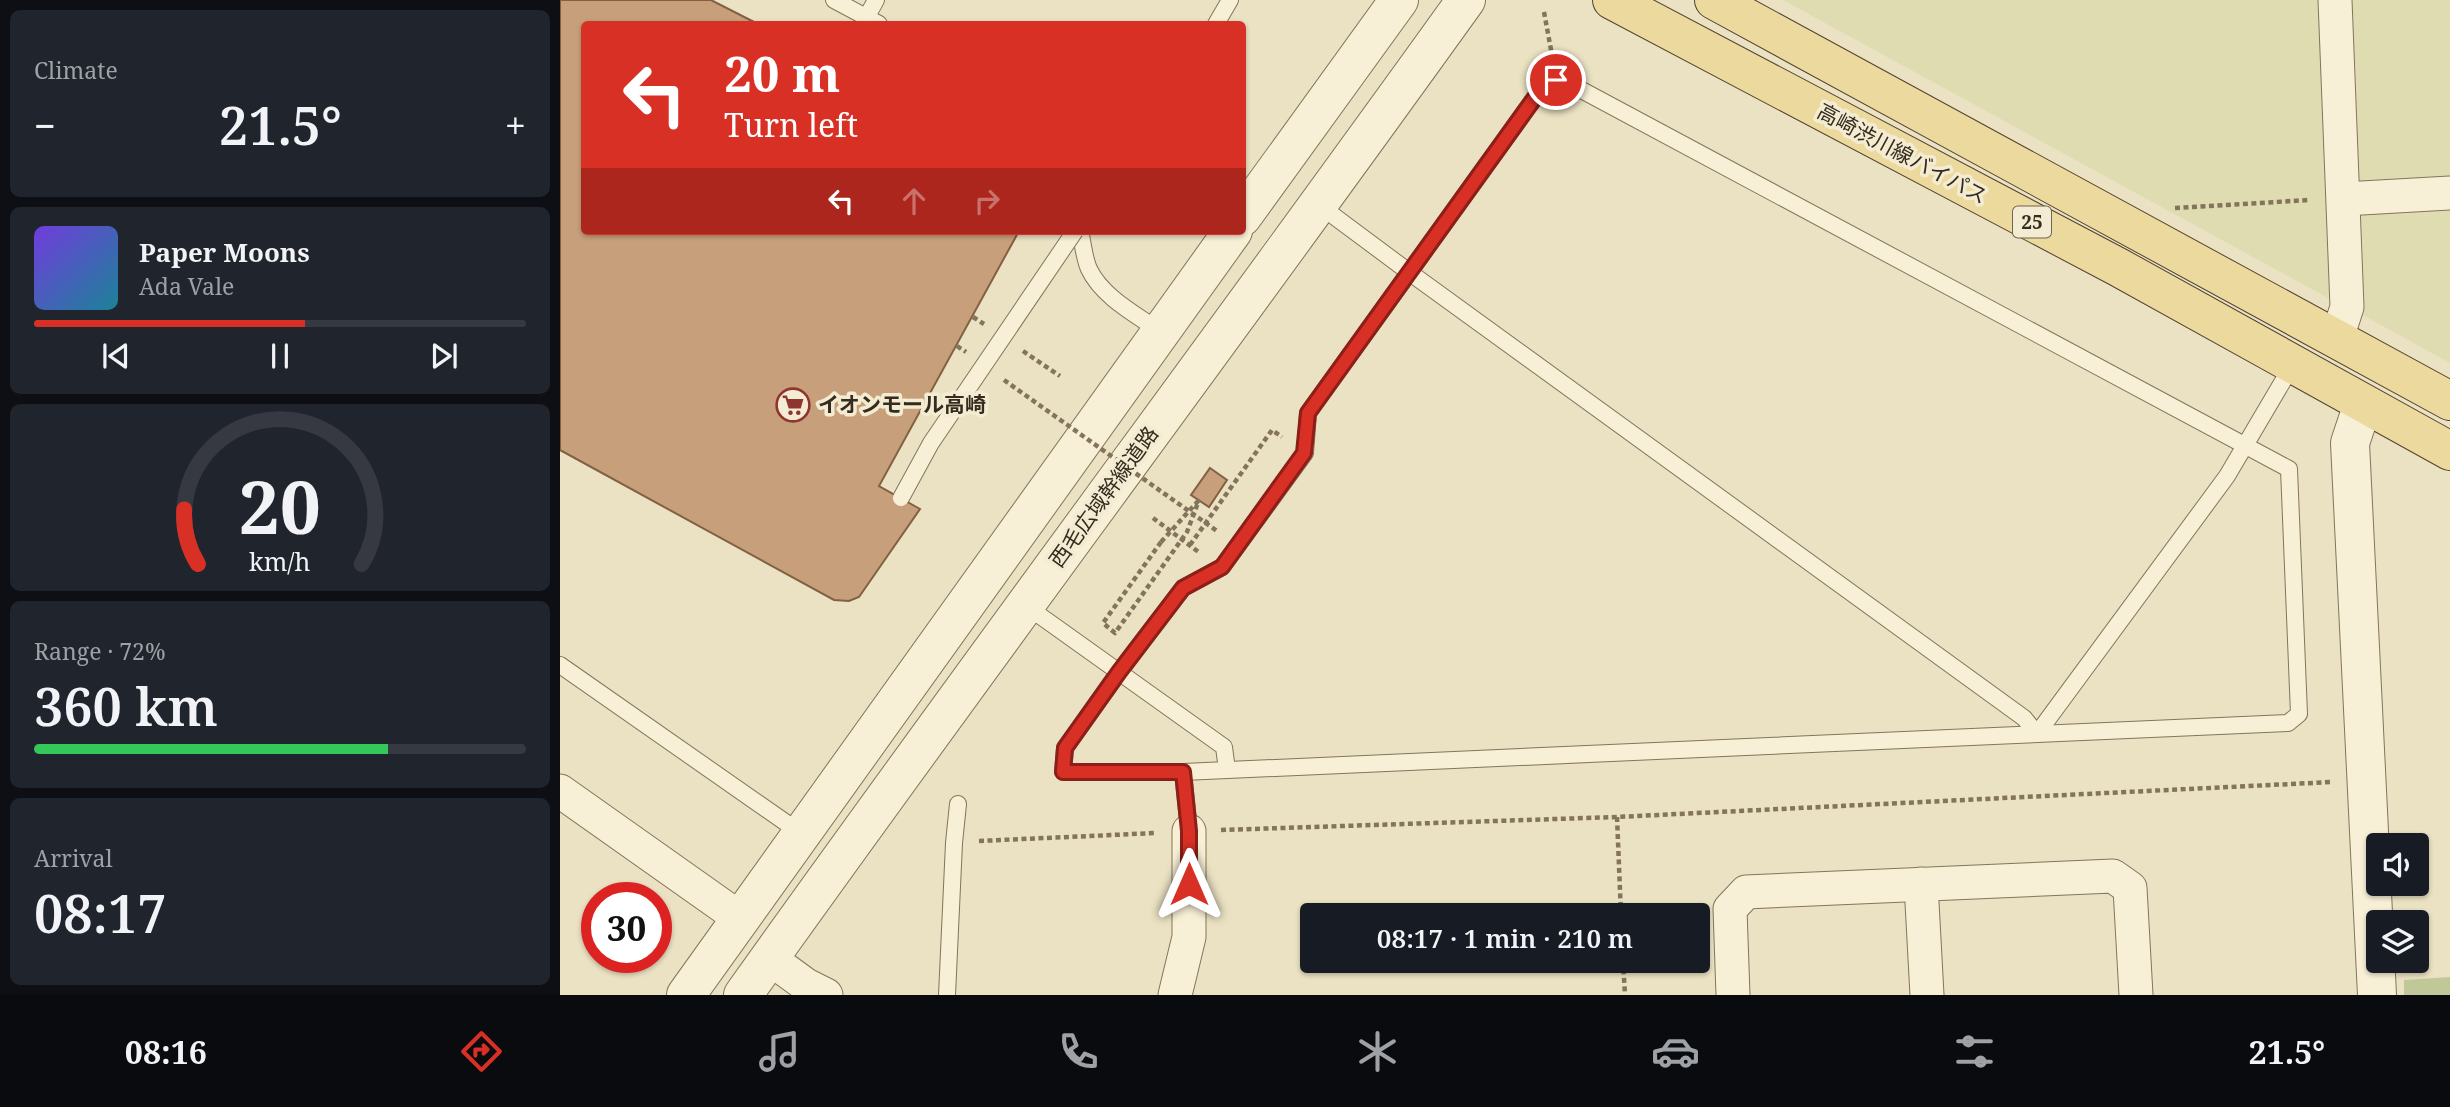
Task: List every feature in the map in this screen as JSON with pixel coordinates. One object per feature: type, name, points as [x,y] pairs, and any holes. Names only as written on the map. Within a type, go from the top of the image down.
[{"type":"main road","name":"高崎渋川線バイパス","points":[[1612,0],[2105,261],[2450,451]]},
{"type":"main road","name":"25","points":[[1714,0],[2450,401]]},
{"type":"street","points":[[1246,211],[1399,0]]},
{"type":"street","name":"西毛広域幹線道路","points":[[743,995],[1466,0]]},
{"type":"street","points":[[2334,0],[2347,307],[2337,338]]},
{"type":"street","points":[[2344,198],[2450,193]]},
{"type":"street","points":[[686,995],[1230,235]]},
{"type":"street","points":[[2363,404],[2350,443],[2377,995]]},
{"type":"street","points":[[560,791],[741,919]]},
{"type":"street","points":[[1175,995],[1189,937],[1189,831]]},
{"type":"street","points":[[1733,995],[1730,909],[1746,892],[2113,876],[2130,888],[2136,995]]},
{"type":"street","points":[[1921,884],[1927,995]]},
{"type":"street","points":[[769,958],[806,985],[826,995]]},
{"type":"lane","points":[[834,0],[873,21],[876,0]]},
{"type":"lane","points":[[1218,21],[1230,0]]},
{"type":"lane","points":[[1561,79],[2290,469],[2299,714],[2288,723],[1183,772],[1063,772],[1065,748],[1119,672],[1183,588],[1222,567],[1304,453],[1308,413],[1409,272],[1544,85],[1561,79]]},
{"type":"lane","points":[[1319,205],[2024,718],[2037,734]]},
{"type":"lane","points":[[901,498],[931,443],[1074,235]]},
{"type":"lane","points":[[1078,235],[1088,268],[1096,281],[1111,296],[1161,332]]},
{"type":"lane","points":[[2037,734],[2227,476],[2294,363]]},
{"type":"lane","points":[[1024,605],[1224,747],[1227,770]]},
{"type":"lane","points":[[560,665],[802,834]]},
{"type":"lane","points":[[1183,772],[1189,831]]},
{"type":"lane","points":[[947,995],[958,804]]},
{"type":"path","points":[[1544,12],[1556,80]]},
{"type":"path","points":[[2138,230],[2176,208],[2344,198]]},
{"type":"path","points":[[957,346],[968,354]]},
{"type":"path","points":[[1002,378],[1217,531]]},
{"type":"path","points":[[1190,545],[1272,430],[1285,439]]},
{"type":"path","points":[[1199,500],[1194,516],[1187,532],[1115,633],[1103,623],[1161,542],[1199,500]]},
{"type":"path","points":[[1153,518],[1205,556]]},
{"type":"path","points":[[954,843],[1189,831],[1617,817],[2368,780]]},
{"type":"path","points":[[1617,817],[1621,903]]},
{"type":"path","points":[[1624,973],[1625,995]]},
{"type":"shaded area","points":[[1783,0],[2323,0],[2337,303]]},
{"type":"shaded area","points":[[2348,0],[2450,0],[2450,179],[2354,183]]},
{"type":"shaded area","points":[[2450,202],[2450,363],[2359,313],[2354,207]]},
{"type":"green space","points":[[2450,977],[2450,995],[2404,995],[2404,980]]},
{"type":"building","points":[[560,0],[711,0],[752,21],[581,21],[581,235],[1017,235],[879,486],[920,509],[859,597],[849,601],[834,600],[560,450]]},
{"type":"building","points":[[1210,468],[1227,480],[1209,507],[1191,495]]},
{"type":"place","name":"イオンモール高崎","points":[[793,405]]},
{"type":"route","points":[[1189,884],[1189,831],[1183,772],[1063,772],[1065,748],[1183,588],[1222,567],[1304,453],[1308,413],[1544,85],[1556,80]]}]
